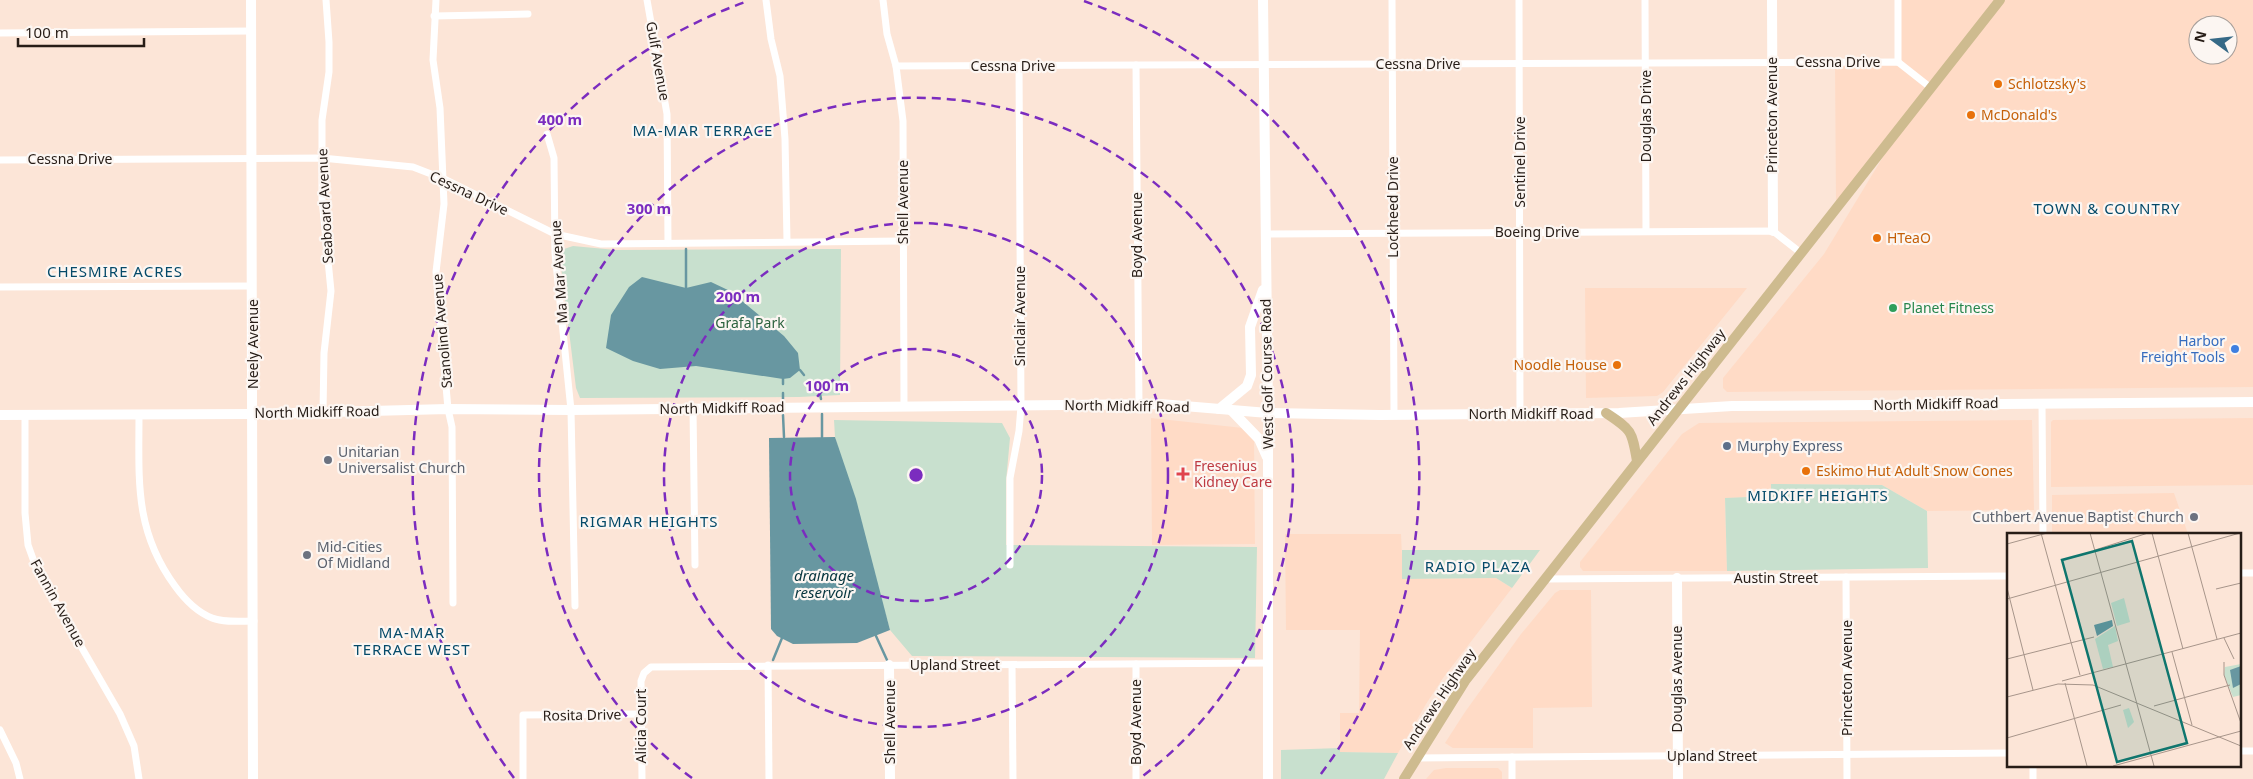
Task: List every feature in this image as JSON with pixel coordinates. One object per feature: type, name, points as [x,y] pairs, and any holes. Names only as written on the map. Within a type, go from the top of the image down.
[{"type":"main road","name":"Neely Avenue","points":[[251,0],[254,779]]},
{"type":"main road","name":"West Golf Course Road","points":[[1263,0],[1268,413],[1268,779]]},
{"type":"main road","name":"Princeton Avenue","points":[[1772,0],[1772,231]]},
{"type":"main road","name":"Andrews Highway","points":[[1404,779],[1465,681],[2000,0]]},
{"type":"main road","points":[[1219,409],[1243,390],[1251,375],[1250,327],[1266,282]]},
{"type":"main road","name":"North Midkiff Road","points":[[0,415],[253,414],[448,409],[571,410],[1160,404],[1268,413],[1520,414],[1606,413],[1732,406],[2253,402]]},
{"type":"main road","points":[[1231,410],[1258,439],[1268,459]]},
{"type":"main road","points":[[1606,413],[1630,431],[1634,437],[1637,461]]},
{"type":"main road","name":"Douglas Avenue","points":[[1677,578],[1678,779]]},
{"type":"main road","name":"Shell Avenue","points":[[890,665],[890,779]]},
{"type":"street","name":"Seaboard Avenue","points":[[323,412],[324,353],[331,291],[322,199],[322,120],[329,62],[326,0]]},
{"type":"street","name":"Stanolind Avenue","points":[[436,0],[433,60],[440,108],[444,179],[444,204],[436,272],[448,409],[452,427],[453,602]]},
{"type":"street","name":"Gulf Avenue","points":[[647,0],[667,114],[668,242]]},
{"type":"street","points":[[766,0],[771,39],[780,76],[785,139],[787,241]]},
{"type":"street","name":"Shell Avenue","points":[[884,0],[887,34],[896,66],[903,121],[904,406]]},
{"type":"street","name":"Lockheed Drive","points":[[1392,0],[1394,414]]},
{"type":"street","name":"Sentinel Drive","points":[[1519,0],[1520,414]]},
{"type":"street","name":"Douglas Drive","points":[[1646,0],[1646,231]]},
{"type":"street","points":[[1898,0],[1898,62]]},
{"type":"street","points":[[434,16],[528,14]]},
{"type":"street","points":[[0,33],[251,31]]},
{"type":"street","name":"Cessna Drive","points":[[896,66],[1898,62],[1931,88]]},
{"type":"street","name":"Boyd Avenue","points":[[1136,65],[1139,405]]},
{"type":"street","name":"Sinclair Avenue","points":[[1010,565],[1010,478],[1019,431],[1021,406],[1019,66]]},
{"type":"street","name":"Ma Mar Avenue","points":[[547,134],[554,158],[557,278],[571,410],[575,606]]},
{"type":"street","name":"Cessna Drive","points":[[0,160],[322,158],[413,167],[444,179],[555,234],[601,244],[903,241]]},
{"type":"street","points":[[1772,231],[1801,253]]},
{"type":"street","name":"Boeing Drive","points":[[1266,234],[1772,231]]},
{"type":"street","points":[[0,287],[252,286]]},
{"type":"street","points":[[2042,403],[2043,533]]},
{"type":"street","points":[[693,408],[696,565]]},
{"type":"street","points":[[139,414],[139,486],[142,518],[149,541],[164,571],[180,594],[196,609],[213,618],[225,621],[254,621]]},
{"type":"street","name":"Fannin Avenue","points":[[25,415],[25,513],[28,545],[36,570],[120,714],[134,746],[139,779]]},
{"type":"street","points":[[2240,573],[2253,573]]},
{"type":"street","name":"Austin Street","points":[[1544,579],[2007,576]]},
{"type":"street","name":"Princeton Avenue","points":[[1846,577],[1847,779]]},
{"type":"street","name":"Upland Street","points":[[644,673],[651,667],[1268,663]]},
{"type":"street","name":"Boyd Avenue","points":[[1136,664],[1136,779]]},
{"type":"street","points":[[1012,665],[1013,779]]},
{"type":"street","points":[[768,666],[769,779]]},
{"type":"street","name":"Alicia Court","points":[[642,779],[641,681],[644,673]]},
{"type":"street","name":"Rosita Drive","points":[[523,779],[523,715],[641,714]]},
{"type":"street","points":[[0,730],[16,763],[20,779]]},
{"type":"street","points":[[2240,751],[2253,751]]},
{"type":"street","name":"Upland Street","points":[[1417,758],[2007,753]]},
{"type":"street","points":[[1512,757],[1512,779]]},
{"type":"street","points":[[2033,766],[2033,779]]},
{"type":"shaded area","points":[[1899,0],[2253,0],[2253,387],[1727,392],[1723,388],[1723,378],[1824,254],[1906,119],[1836,203],[1835,62],[1898,62]]},
{"type":"shaded area","points":[[1585,288],[1747,288],[1663,392],[1657,396],[1586,398]]},
{"type":"shaded area","points":[[1151,418],[1243,428],[1254,438],[1255,544],[1152,545]]},
{"type":"shaded area","points":[[2253,418],[2253,485],[2051,487],[2051,422],[2053,420]]},
{"type":"shaded area","points":[[2032,420],[2034,510],[1927,511],[1882,485],[1771,484],[1771,497],[1725,498],[1727,571],[1583,571],[1580,567],[1580,562],[1682,434],[1699,423]]},
{"type":"shaded area","points":[[2174,493],[2188,533],[2052,533],[2052,495]]},
{"type":"shaded area","points":[[1285,534],[1401,534],[1403,579],[1496,578],[1512,588],[1443,678],[1398,753],[1340,752],[1340,713],[1359,713],[1360,630],[1286,630]]},
{"type":"shaded area","points":[[1560,590],[1591,590],[1592,707],[1533,708],[1533,748],[1453,748],[1445,743],[1521,634],[1555,593]]},
{"type":"shaded area","points":[[1446,768],[1498,768],[1502,772],[1502,779],[1426,779],[1434,770]]},
{"type":"green space","name":"Grafa Park","points":[[573,246],[616,250],[841,249],[840,395],[799,397],[580,398],[576,388],[560,258],[564,249]]},
{"type":"green space","points":[[834,420],[1002,423],[1010,438],[1006,481],[1006,545],[1257,547],[1255,658],[912,656],[890,630],[835,437]]},
{"type":"green space","points":[[1771,484],[1882,485],[1927,511],[1928,568],[1727,571],[1725,498],[1771,496]]},
{"type":"green space","points":[[1402,550],[1540,550],[1512,588],[1496,578],[1402,579]]},
{"type":"green space","points":[[1340,748],[1340,752],[1398,753],[1384,779],[1281,779],[1281,750]]},
{"type":"water","points":[[642,277],[686,288],[711,282],[730,291],[784,336],[798,353],[800,370],[790,378],[783,379],[696,366],[660,369],[633,361],[606,348],[611,315],[629,287]]},
{"type":"water","name":"drainage reservoir","points":[[835,437],[856,499],[890,630],[857,643],[793,644],[777,636],[771,629],[769,438]]},
{"type":"waterway","points":[[686,249],[686,288]]},
{"type":"waterway","points":[[800,370],[804,375]]},
{"type":"waterway","points":[[783,379],[783,384]]},
{"type":"waterway","points":[[810,381],[820,394],[821,399]]},
{"type":"waterway","points":[[783,393],[783,400]]},
{"type":"waterway","points":[[822,414],[822,437]]},
{"type":"waterway","points":[[783,415],[784,437]]},
{"type":"waterway","points":[[876,636],[887,660]]},
{"type":"waterway","points":[[773,660],[782,638]]},
{"type":"place","name":"Schlotzsky's","points":[[1998,84]]},
{"type":"place","name":"McDonald's","points":[[1971,115]]},
{"type":"place","name":"HTeaO","points":[[1877,238]]},
{"type":"place","name":"Planet Fitness","points":[[1893,308]]},
{"type":"place","name":"Harbor Freight Tools","points":[[2235,349]]},
{"type":"place","name":"Noodle House","points":[[1617,365]]},
{"type":"place","name":"Murphy Express","points":[[1727,446]]},
{"type":"place","name":"Unitarian Universalist Church","points":[[328,460]]},
{"type":"place","name":"Eskimo Hut Adult Snow Cones","points":[[1806,471]]},
{"type":"place","name":"Fresenius Kidney Care","points":[[1183,474]]},
{"type":"place","name":"Cuthbert Avenue Baptist Church","points":[[2194,517]]},
{"type":"place","name":"Mid-Cities Of Midland","points":[[307,555]]},
{"type":"district","name":"MA-MAR TERRACE","points":[[703,131]]},
{"type":"district","name":"TOWN & COUNTRY","points":[[2107,209]]},
{"type":"district","name":"CHESMIRE ACRES","points":[[115,272]]},
{"type":"district","name":"MIDKIFF HEIGHTS","points":[[1818,496]]},
{"type":"district","name":"RIGMAR HEIGHTS","points":[[649,522]]},
{"type":"district","name":"RADIO PLAZA","points":[[1478,567]]},
{"type":"district","name":"MA-MAR TERRACE WEST","points":[[412,642]]}]
